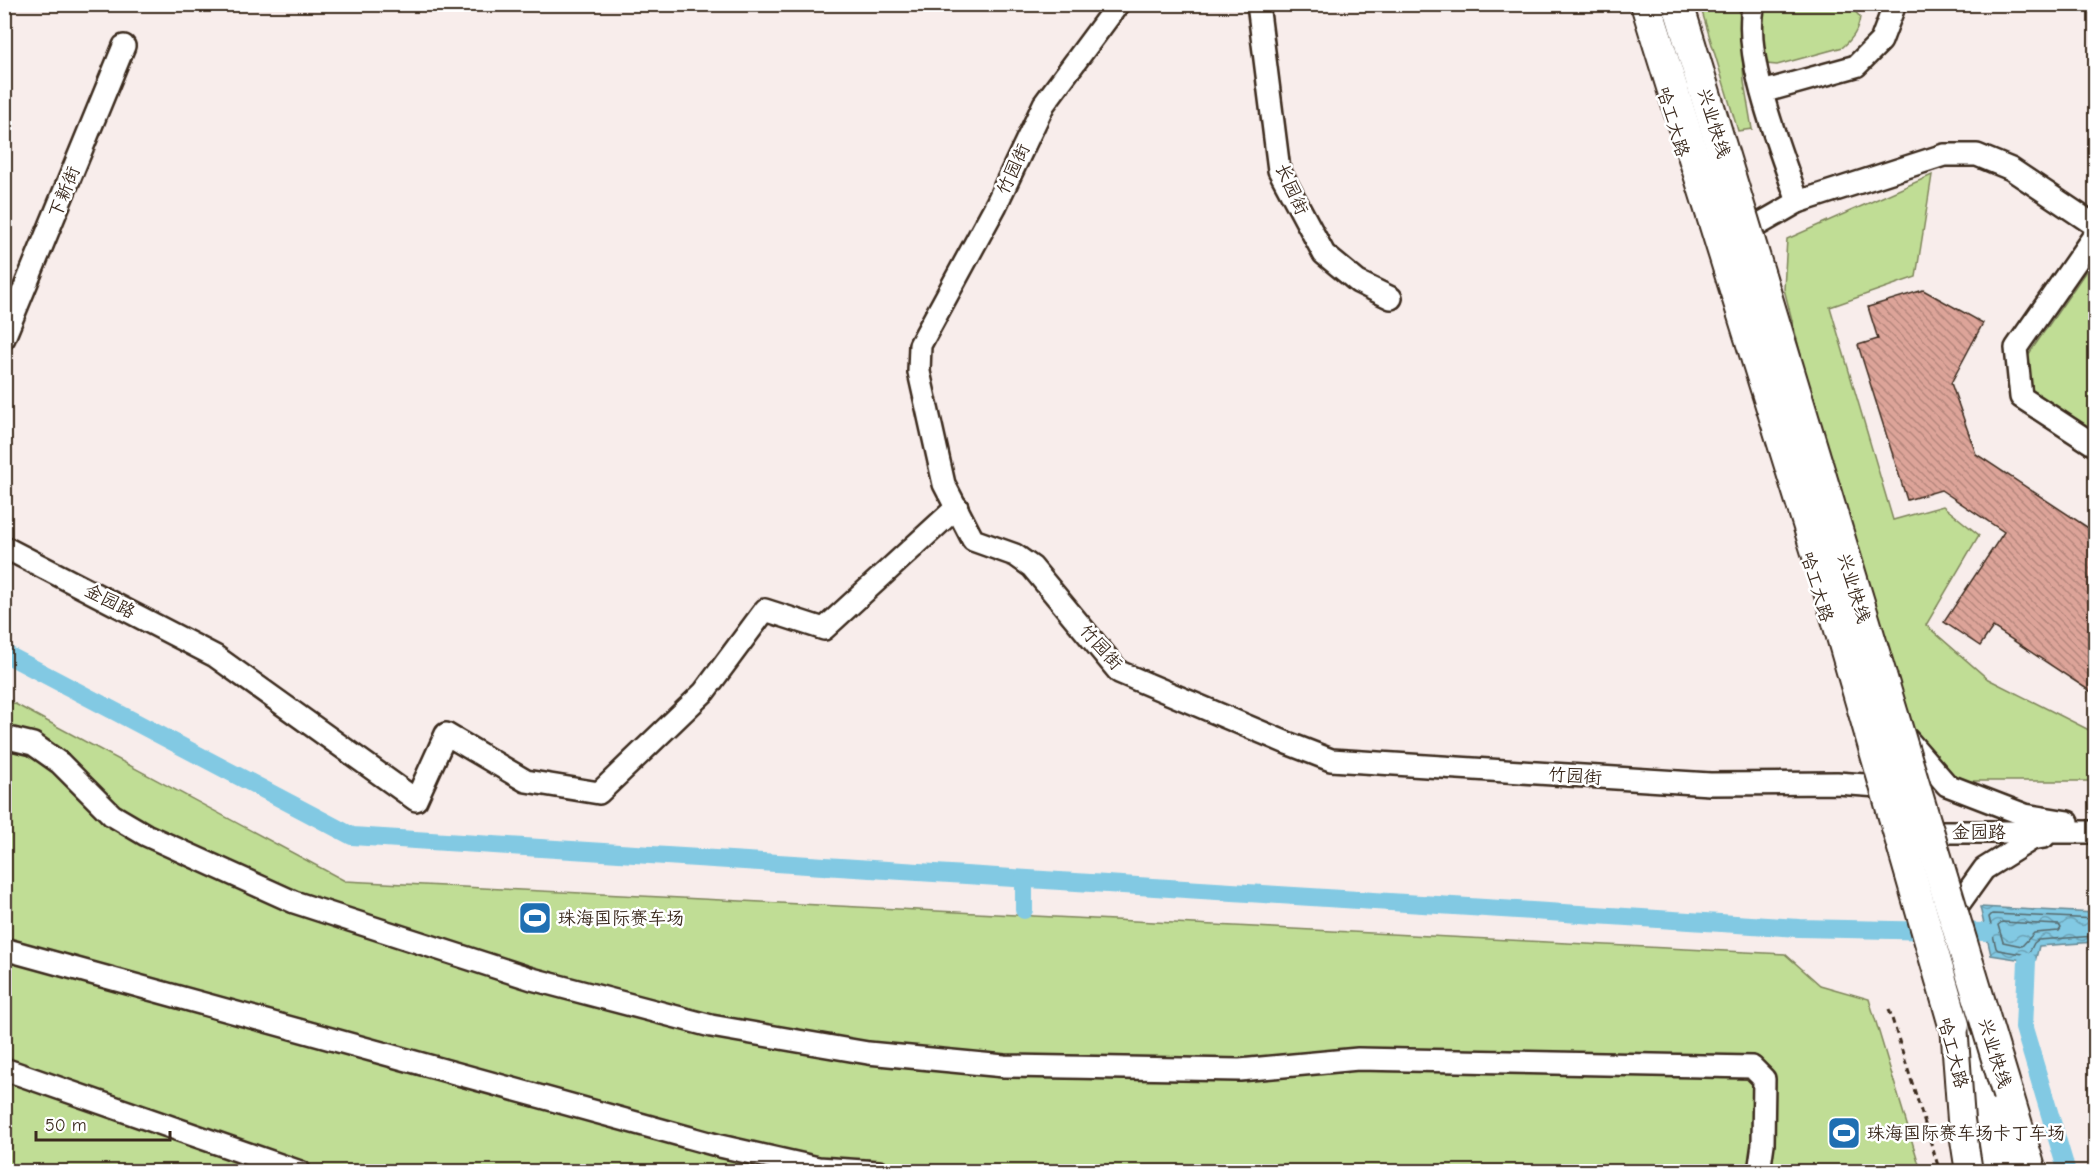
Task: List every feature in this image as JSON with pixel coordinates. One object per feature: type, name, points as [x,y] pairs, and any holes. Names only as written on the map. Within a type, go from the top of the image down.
[{"type":"highway","name":"兴业快线","points":[[1646,4],[1828,588],[1996,1172]]},
{"type":"highway","name":"兴业快线","points":[[1678,4],[2031,1172]]},
{"type":"main road","points":[[1954,1025],[1961,1120],[1969,1172]]},
{"type":"street","name":"竹园街","points":[[1118,4],[1044,104],[996,205],[920,345],[919,372],[944,484],[973,540],[1015,555],[1032,567],[1119,672],[1331,760],[1710,784],[1837,783],[1878,786]]},
{"type":"street","name":"长园街","points":[[1258,4],[1279,170],[1324,254],[1358,282],[1391,298]]},
{"type":"street","name":"哈工大路","points":[[1637,4],[1878,786],[1986,1172]]},
{"type":"street","name":"哈工大路","points":[[1687,4],[1756,226],[1935,832],[1956,908],[1953,966],[2014,1172]]},
{"type":"street","points":[[1754,4],[1752,53],[1762,92],[1798,202]]},
{"type":"street","points":[[1762,92],[1856,66],[1881,41],[1895,4]]},
{"type":"street","name":"下新街","points":[[4,338],[124,46]]},
{"type":"street","points":[[1756,226],[1798,202],[1944,155],[1977,155],[2011,169],[2096,225]]},
{"type":"street","points":[[2096,233],[2016,348],[2021,397],[2096,446]]},
{"type":"street","name":"金园路","points":[[4,547],[215,656],[416,800],[446,734],[526,781],[600,793],[704,692],[765,610],[824,629],[957,507]]},
{"type":"street","points":[[4,737],[33,744],[60,763],[112,815],[146,835],[294,902],[532,979],[711,1026],[868,1053],[1004,1066],[1239,1070],[1358,1059],[1752,1066],[1764,1079],[1763,1144],[1759,1172]]},
{"type":"street","points":[[1907,739],[1947,785],[2025,815],[2090,830]]},
{"type":"street","name":"金园路","points":[[1878,786],[1935,832],[2090,830]]},
{"type":"street","points":[[1956,908],[1984,870],[2032,839],[2090,830]]},
{"type":"street","points":[[4,948],[720,1146],[818,1168],[879,1172]]},
{"type":"street","points":[[4,1069],[300,1172]]},
{"type":"path","points":[[1889,1009],[1940,1172]]},
{"type":"green space","points":[[1700,5],[1740,5],[1744,82],[1752,129],[1738,131]]},
{"type":"green space","points":[[1762,5],[1826,5],[1852,8],[1860,17],[1854,34],[1843,47],[1777,65],[1766,64],[1760,51]]},
{"type":"green space","points":[[1932,175],[1916,277],[1830,307],[1893,520],[1943,506],[1979,535],[1926,625],[1988,679],[2095,733],[2095,781],[1966,781],[1923,767],[1844,524],[1784,289],[1787,239]]},
{"type":"green space","points":[[2095,258],[2095,435],[2029,390],[2026,358]]},
{"type":"green space","name":"珠海国际赛车场","points":[[4,698],[345,881],[1785,954],[1820,985],[1869,999],[1921,1171],[5,1171]]},
{"type":"water","points":[[1980,907],[2095,913],[2095,942],[2039,946],[2035,962],[1991,955]]},
{"type":"building","points":[[1923,290],[1983,323],[1951,383],[1976,454],[2096,533],[2096,695],[1993,627],[1980,646],[1944,622],[2004,532],[1941,490],[1907,500],[1858,345],[1878,339],[1868,307]]},
{"type":"waterway","points":[[4,653],[352,836],[1799,928],[1986,932]]},
{"type":"waterway","points":[[1024,879],[1024,910]]},
{"type":"waterway","points":[[2027,961],[2024,1028],[2067,1172]]},
{"type":"place","name":"珠海国际赛车场","points":[[535,918]]},
{"type":"place","name":"珠海国际赛车场卡丁车场","points":[[1844,1133]]}]
